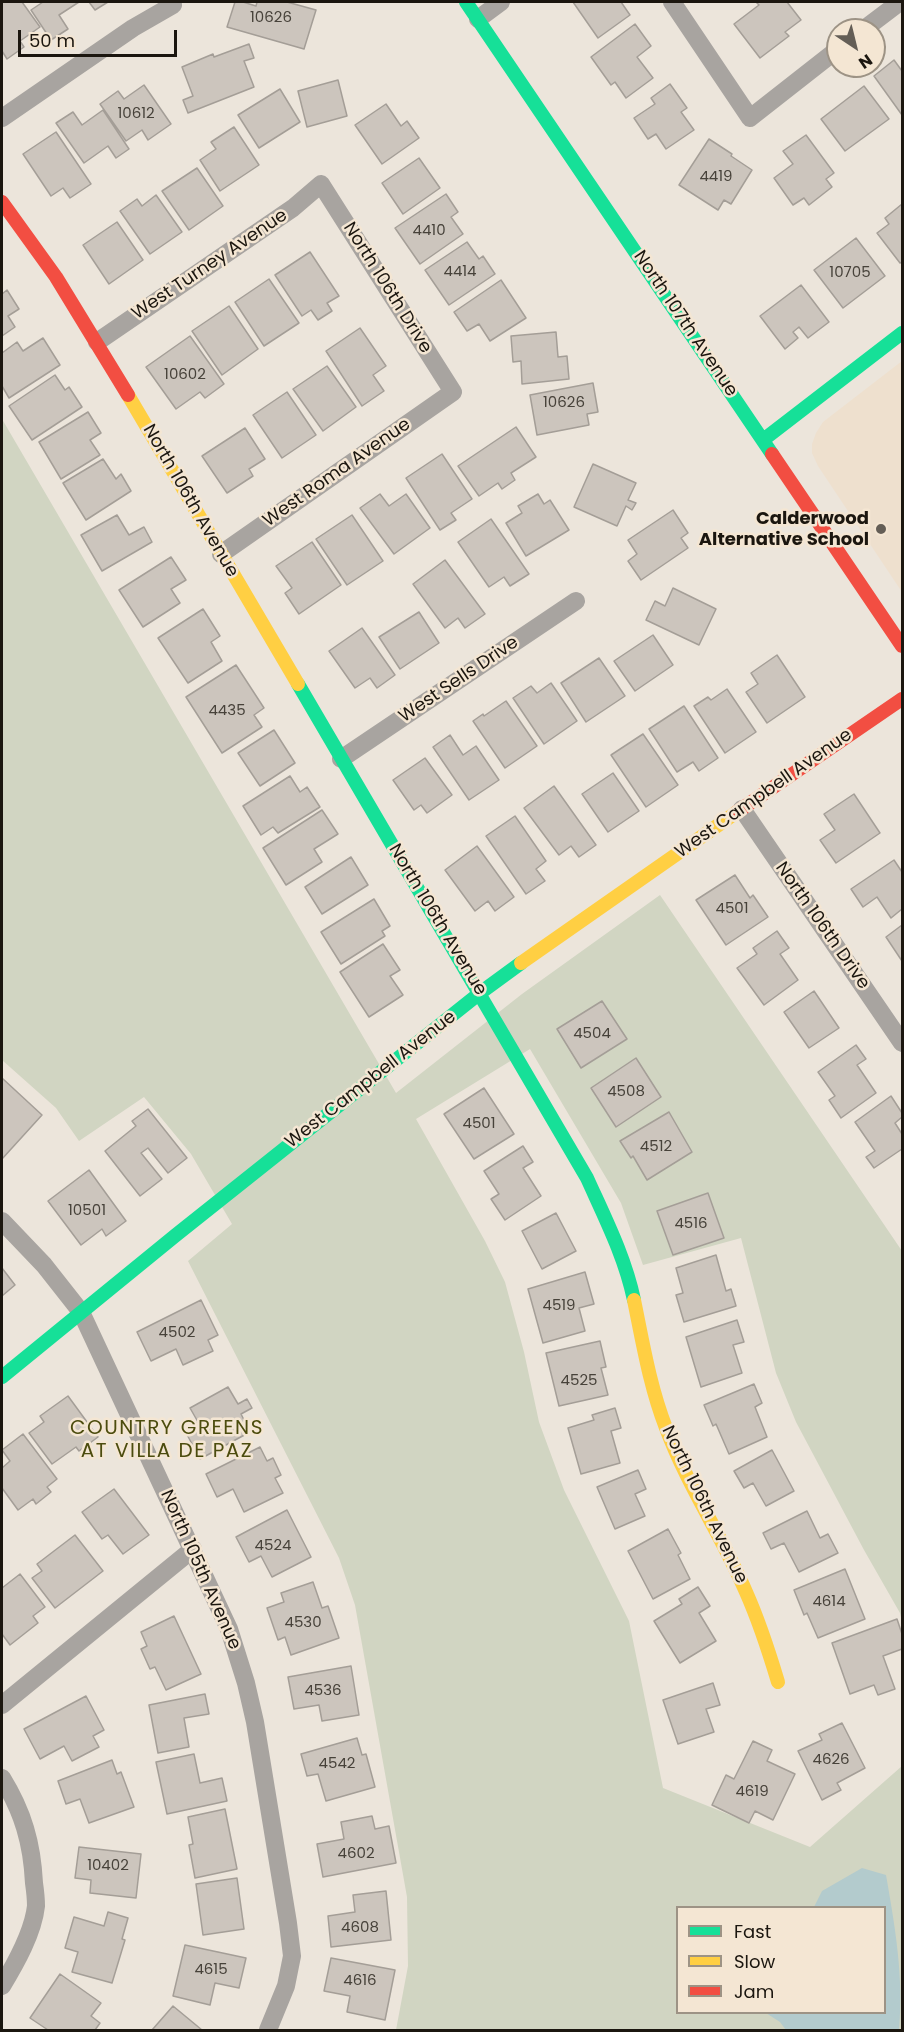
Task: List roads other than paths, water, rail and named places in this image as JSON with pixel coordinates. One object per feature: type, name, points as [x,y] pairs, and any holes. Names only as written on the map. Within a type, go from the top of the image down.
[{"type":"street","name":"North 107th Avenue","points":[[466,2],[903,646]]},
{"type":"street","points":[[478,19],[501,2]]},
{"type":"street","points":[[672,2],[750,118],[826,58]]},
{"type":"street","points":[[879,18],[900,2]]},
{"type":"street","points":[[2,118],[133,28],[173,5]]},
{"type":"street","name":"West Turney Avenue","points":[[97,342],[293,208],[321,184]]},
{"type":"street","name":"North 106th Drive","points":[[321,184],[453,392]]},
{"type":"street","name":"North 106th Avenue","points":[[2,202],[56,277],[97,342],[587,1178],[611,1230],[630,1283],[651,1384],[666,1429],[746,1591],[778,1682]]},
{"type":"street","points":[[763,440],[903,333]]},
{"type":"street","name":"West Roma Avenue","points":[[221,554],[453,392]]},
{"type":"street","name":"West Sells Drive","points":[[341,759],[576,601]]},
{"type":"street","name":"West Campbell Avenue","points":[[2,1377],[480,993],[554,938],[903,699]]},
{"type":"street","name":"North 106th Drive","points":[[742,809],[903,1043]]},
{"type":"street","name":"North 105th Avenue","points":[[2,1221],[44,1265],[81,1312],[229,1629],[246,1683],[255,1722],[292,1956],[286,1986],[268,2031]]},
{"type":"street","points":[[2,1705],[193,1549]]},
{"type":"street","points":[[2,1779],[24,1821],[33,1855],[36,1906],[29,1932],[12,1971],[2,1986]]},
{"type":"water","points":[[862,1868],[886,1875],[899,1972],[899,2030],[786,2030],[780,2022],[768,2014],[886,2014],[886,1906],[814,1906],[822,1891]]},
{"type":"place","name":"Calderwood Alternative School","points":[[881,529]]},
{"type":"district","name":"COUNTRY GREENS AT VILLA DE PAZ","points":[[167,1440]]}]
